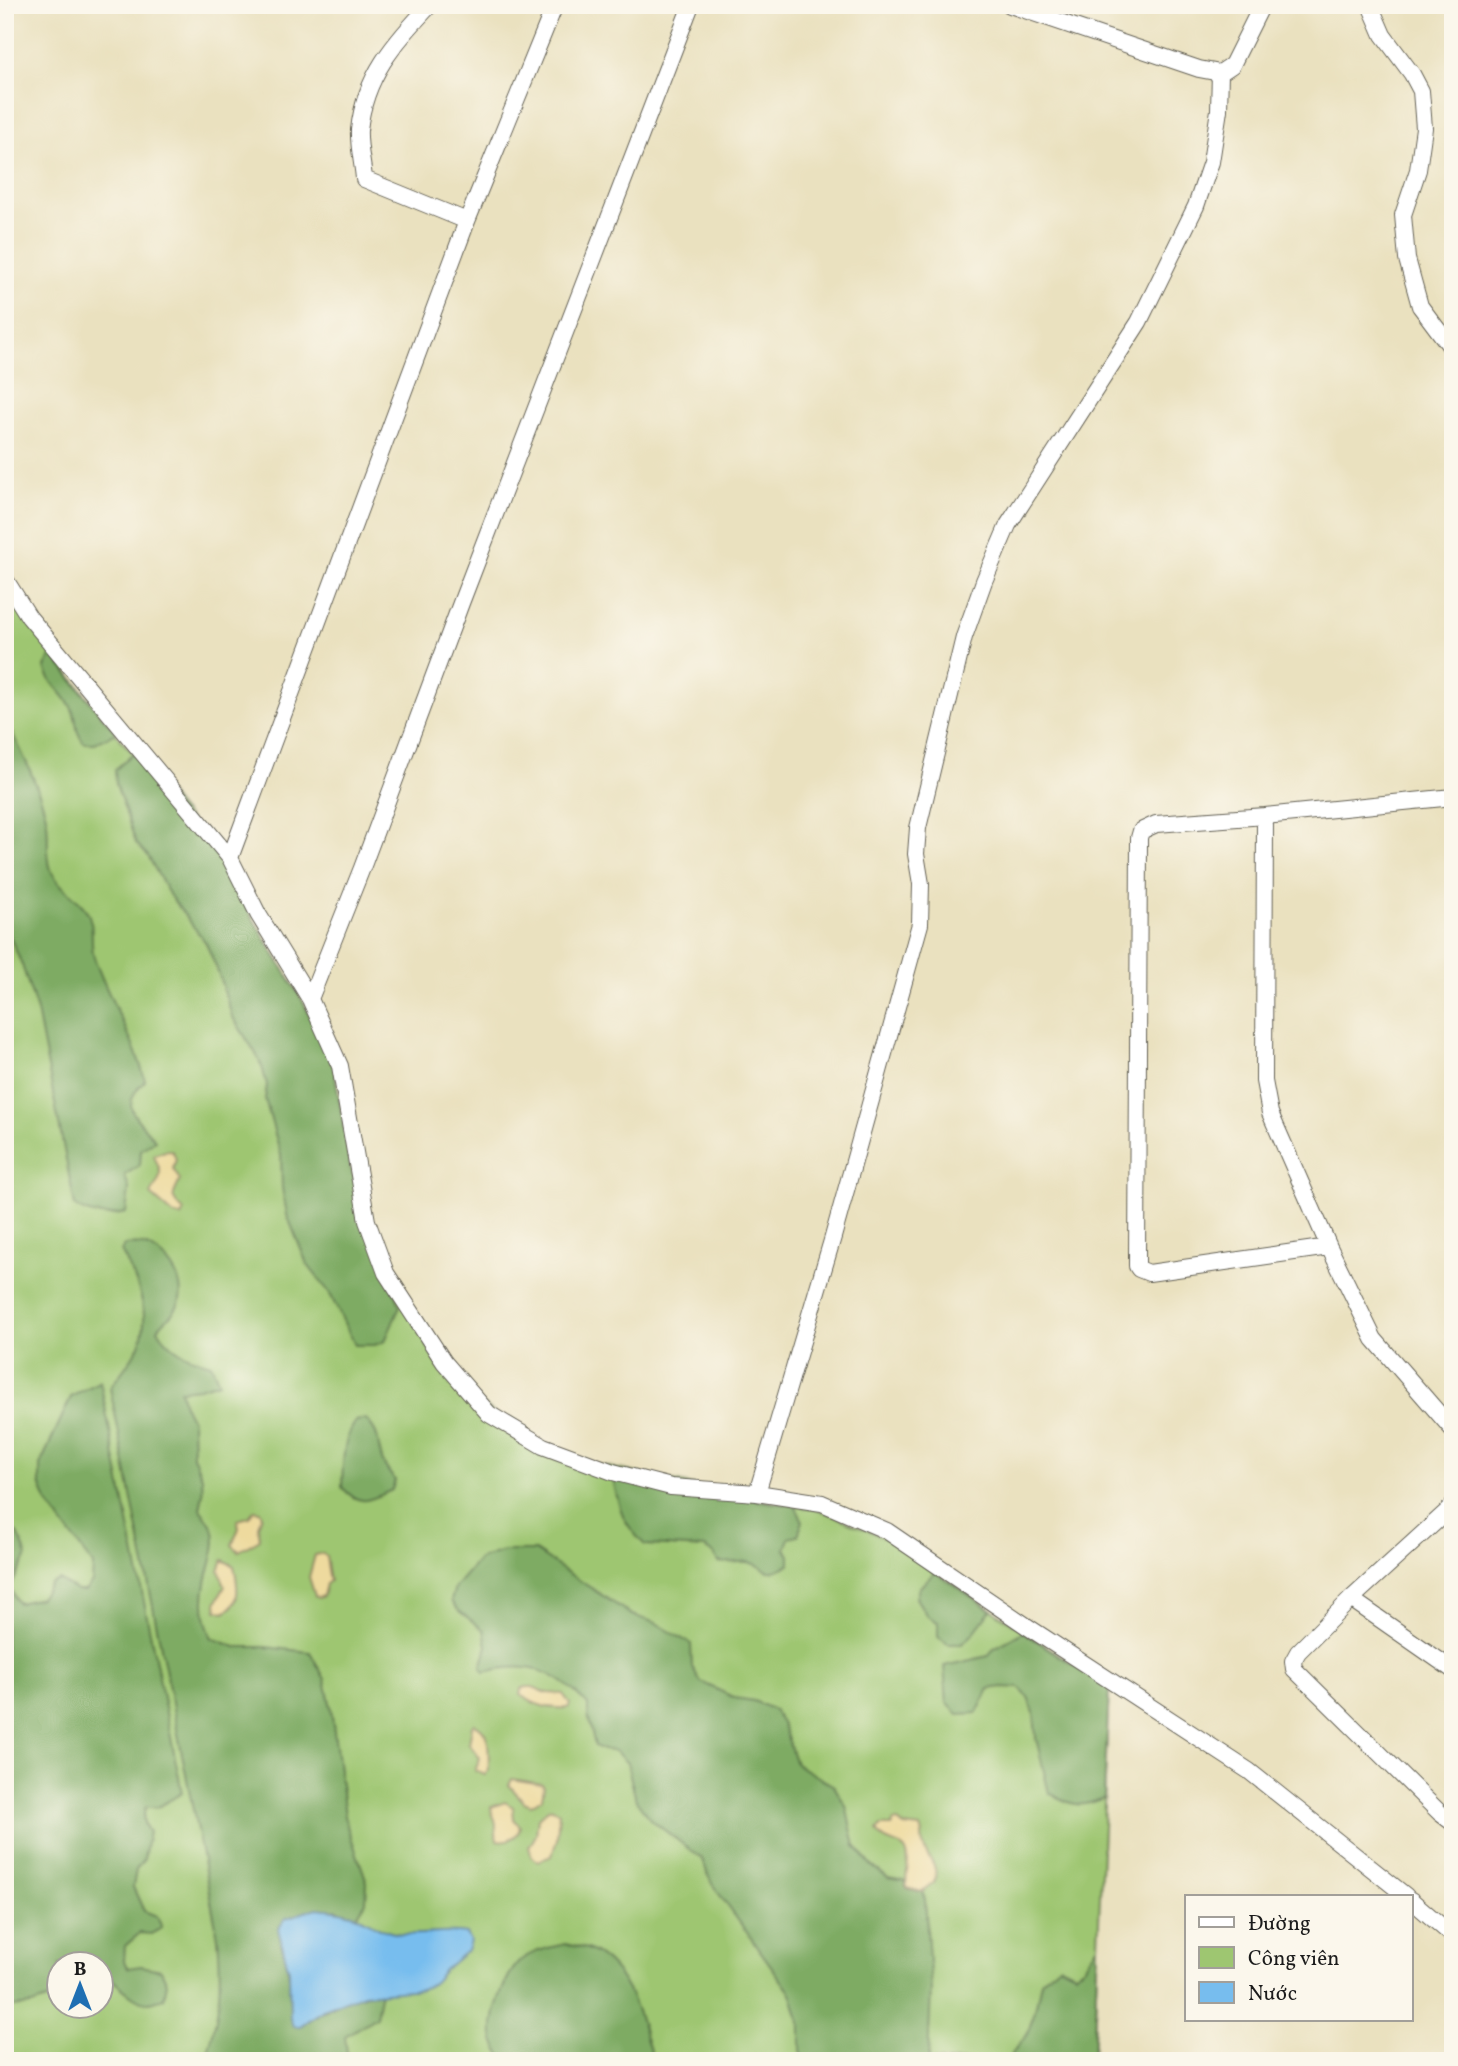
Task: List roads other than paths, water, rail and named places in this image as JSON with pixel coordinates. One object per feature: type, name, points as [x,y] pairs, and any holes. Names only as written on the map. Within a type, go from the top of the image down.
[{"type":"street","points":[[430,5],[384,57],[371,81],[359,132],[364,179],[467,221]]},
{"type":"street","points":[[230,858],[467,221],[555,5]]},
{"type":"street","points":[[310,999],[691,5]]},
{"type":"street","points":[[1010,5],[1199,69],[1220,73],[1232,65],[1262,5]]},
{"type":"street","points":[[1370,5],[1383,35],[1421,91],[1424,128],[1418,170],[1403,215],[1407,259],[1420,306],[1453,350]]},
{"type":"street","points":[[757,1493],[833,1237],[920,924],[921,884],[916,854],[918,828],[964,637],[1007,525],[1139,322],[1196,206],[1211,162],[1219,110],[1220,73]]},
{"type":"street","points":[[5,579],[29,617],[230,858],[258,914],[310,999],[340,1066],[367,1221],[386,1273],[444,1362],[489,1414],[543,1446],[613,1472],[671,1487],[757,1493],[822,1503],[887,1531],[1249,1771],[1405,1895]]},
{"type":"street","points":[[1329,1247],[1149,1273],[1139,1269],[1136,1262],[1139,838],[1141,831],[1156,824],[1453,797]]},
{"type":"street","points":[[1265,816],[1264,1081],[1270,1113],[1329,1247],[1374,1339],[1453,1430]]},
{"type":"street","points":[[1451,1511],[1351,1599],[1298,1652],[1293,1661],[1294,1669],[1453,1823]]},
{"type":"street","points":[[1351,1599],[1453,1670]]},
{"type":"street","points":[[1412,1901],[1453,1936]]},
{"type":"water","points":[[317,1908],[349,1913],[390,1932],[466,1934],[470,1941],[467,1951],[432,1984],[422,1989],[364,1994],[326,2008],[300,2026],[293,2026],[290,2017],[289,1971],[278,1929],[286,1918]]}]
